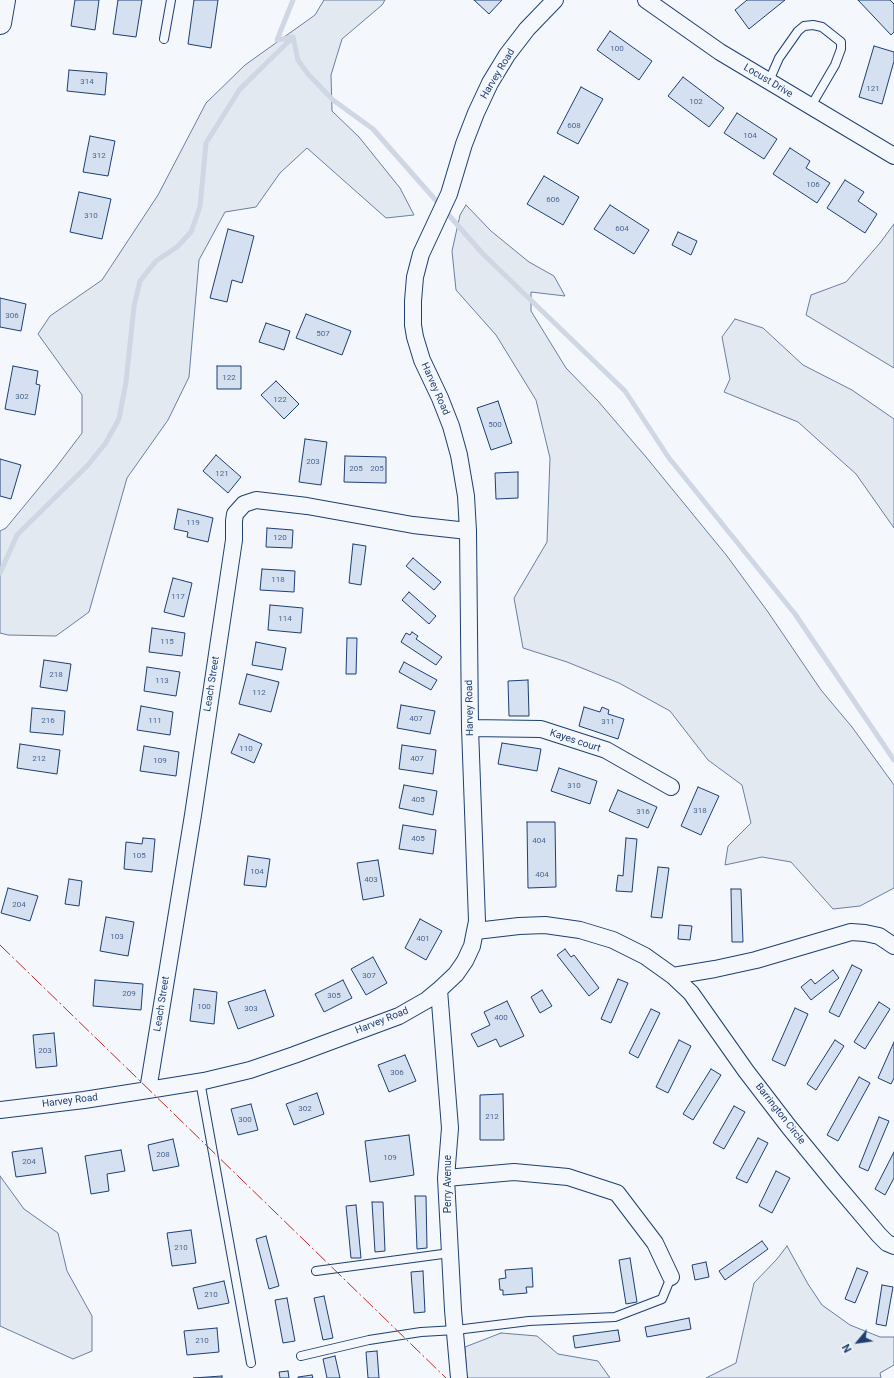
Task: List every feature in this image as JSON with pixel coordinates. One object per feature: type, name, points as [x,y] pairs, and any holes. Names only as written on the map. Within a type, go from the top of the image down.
[{"type":"main road","points":[[0,23],[4,0]]},
{"type":"street","name":"Harvey Road","points":[[0,1110],[84,1100],[148,1090],[250,1070],[399,1016],[427,1000],[439,990],[456,974],[465,961],[472,946],[477,921],[470,728],[468,531],[466,496],[459,455],[451,426],[422,360],[415,337],[413,301],[415,277],[421,254],[448,194],[464,144],[490,83],[507,55],[527,29],[555,0]]},
{"type":"street","name":"Locust Drive","points":[[646,0],[720,52],[894,156]]},
{"type":"street","name":"Leach Street","points":[[148,1090],[202,752],[234,540],[235,514],[244,504],[256,500],[308,506],[413,525],[468,531]]},
{"type":"street","name":"Kayes court","points":[[470,728],[541,729],[606,750],[671,787]]},
{"type":"street","name":"Barrington Circle","points":[[476,931],[519,926],[545,925],[580,930],[613,940],[645,956],[673,976],[691,993],[746,1071],[829,1176],[879,1235],[887,1243],[894,1246]]},
{"type":"street","points":[[673,976],[756,960],[851,932],[879,936],[894,946]]},
{"type":"street","name":"Perry Avenue","points":[[439,990],[450,1128],[446,1178],[453,1310],[456,1330],[459,1378]]},
{"type":"street","points":[[446,1178],[514,1172],[568,1177],[617,1193],[655,1243],[671,1277]]},
{"type":"lane","points":[[164,39],[171,0]]},
{"type":"lane","points":[[769,81],[779,58],[798,30],[804,26],[813,25],[822,27],[841,42],[841,49],[835,64],[811,106]]},
{"type":"lane","points":[[200,1081],[251,1363]]},
{"type":"lane","points":[[316,1271],[450,1253]]},
{"type":"lane","points":[[301,1356],[369,1340],[421,1332],[456,1330],[529,1321],[615,1317],[662,1299],[671,1277]]},
{"type":"shaded area","points":[[324,0],[385,0],[382,5],[342,39],[331,75],[332,111],[359,137],[400,188],[414,215],[386,218],[307,148],[280,173],[256,207],[225,212],[199,260],[189,377],[168,420],[127,478],[89,612],[56,636],[8,635],[0,633],[0,531],[6,528],[82,433],[82,395],[38,334],[50,316],[102,280],[158,195],[206,103],[245,65],[315,15]]},
{"type":"shaded area","points":[[466,205],[491,231],[529,262],[554,276],[565,296],[531,292],[531,311],[566,368],[598,401],[646,457],[727,556],[768,612],[821,690],[852,727],[894,785],[894,888],[860,906],[833,909],[791,862],[762,857],[725,865],[728,846],[751,823],[742,785],[708,760],[670,711],[619,683],[567,662],[523,648],[514,598],[547,542],[550,458],[536,400],[496,335],[456,290],[452,251],[460,215]]},
{"type":"shaded area","points":[[894,224],[894,368],[806,315],[811,295],[846,282],[880,243]]},
{"type":"shaded area","points":[[735,319],[763,328],[803,365],[852,390],[894,419],[894,528],[856,474],[798,422],[724,392],[730,379],[722,337]]},
{"type":"shaded area","points":[[0,1176],[24,1209],[58,1233],[67,1271],[92,1316],[92,1351],[73,1359],[0,1326]]},
{"type":"shaded area","points":[[787,1246],[808,1284],[822,1305],[850,1325],[880,1337],[894,1337],[894,1365],[880,1373],[881,1378],[706,1378],[736,1363],[754,1283]]},
{"type":"shaded area","points":[[501,1333],[537,1336],[558,1354],[598,1361],[610,1378],[467,1378],[465,1347]]},
{"type":"building","points":[[75,0],[99,0],[95,30],[71,26]]},
{"type":"building","points":[[118,0],[142,0],[136,37],[113,34]]},
{"type":"building","points":[[194,0],[218,0],[211,48],[188,44]]},
{"type":"building","points":[[474,0],[502,0],[489,14]]},
{"type":"building","points":[[747,0],[785,0],[749,29],[735,10]]},
{"type":"building","points":[[858,0],[890,0],[894,4],[894,32],[891,35]]},
{"type":"building","points":[[610,31],[652,61],[639,80],[597,50]]},
{"type":"building","points":[[874,46],[894,52],[894,61],[882,104],[859,97]]},
{"type":"building","points":[[69,70],[107,73],[105,95],[67,91]]},
{"type":"building","points":[[683,77],[724,108],[709,127],[668,96]]},
{"type":"building","points":[[581,87],[603,99],[578,144],[557,133]]},
{"type":"building","points":[[737,113],[777,139],[764,159],[724,133]]},
{"type":"building","points":[[90,136],[115,141],[108,176],[83,172]]},
{"type":"building","points":[[790,148],[810,161],[806,168],[830,183],[817,203],[773,174]]},
{"type":"building","points":[[544,176],[579,197],[563,225],[527,204]]},
{"type":"building","points":[[845,180],[864,192],[858,201],[877,214],[865,233],[827,208]]},
{"type":"building","points":[[79,192],[111,199],[102,239],[70,232]]},
{"type":"building","points":[[610,205],[649,230],[634,254],[594,229]]},
{"type":"building","points":[[228,229],[254,236],[242,283],[232,280],[227,302],[210,298]]},
{"type":"building","points":[[678,232],[697,241],[691,255],[672,245]]},
{"type":"building","points":[[0,298],[26,304],[21,331],[0,327]]},
{"type":"building","points":[[306,314],[351,331],[342,355],[296,338]]},
{"type":"building","points":[[266,323],[290,331],[284,350],[259,342]]},
{"type":"building","points":[[13,366],[38,371],[36,384],[40,385],[35,415],[5,409]]},
{"type":"building","points":[[217,366],[241,366],[241,389],[217,389]]},
{"type":"building","points":[[276,381],[299,404],[284,419],[261,395]]},
{"type":"building","points":[[498,401],[512,443],[491,450],[477,408]]},
{"type":"building","points":[[305,439],[327,442],[321,485],[299,482]]},
{"type":"building","points":[[216,455],[241,477],[228,493],[203,471]]},
{"type":"building","points":[[345,456],[386,457],[386,483],[344,482]]},
{"type":"building","points":[[0,459],[21,465],[11,499],[0,496]]},
{"type":"building","points":[[518,472],[518,498],[496,499],[495,473]]},
{"type":"building","points":[[178,509],[213,518],[208,542],[187,537],[188,532],[174,529]]},
{"type":"building","points":[[267,528],[293,530],[292,548],[266,547]]},
{"type":"building","points":[[353,544],[366,546],[361,585],[349,583]]},
{"type":"building","points":[[413,558],[441,582],[434,590],[406,566]]},
{"type":"building","points":[[262,569],[295,571],[294,592],[260,590]]},
{"type":"building","points":[[173,578],[192,583],[184,617],[164,612]]},
{"type":"building","points":[[409,592],[436,616],[429,624],[402,600]]},
{"type":"building","points":[[270,605],[303,608],[301,633],[268,630]]},
{"type":"building","points":[[152,628],[185,633],[182,656],[149,652]]},
{"type":"building","points":[[412,632],[418,636],[416,639],[442,657],[436,665],[401,642],[406,633],[410,635]]},
{"type":"building","points":[[347,638],[357,638],[356,674],[346,674]]},
{"type":"building","points":[[256,642],[286,648],[282,670],[252,665]]},
{"type":"building","points":[[44,660],[71,664],[67,691],[40,687]]},
{"type":"building","points":[[404,662],[437,680],[431,690],[399,672]]},
{"type":"building","points":[[147,667],[180,672],[176,696],[144,691]]},
{"type":"building","points":[[247,674],[279,682],[271,712],[239,704]]},
{"type":"building","points":[[528,680],[529,716],[509,716],[508,681]]},
{"type":"building","points":[[401,705],[435,711],[430,734],[397,728]]},
{"type":"building","points":[[141,706],[173,712],[170,735],[137,730]]},
{"type":"building","points":[[584,707],[600,712],[602,707],[609,710],[608,714],[624,719],[618,739],[579,726]]},
{"type":"building","points":[[32,708],[65,711],[63,735],[30,732]]},
{"type":"building","points":[[239,734],[262,744],[254,763],[231,753]]},
{"type":"building","points":[[502,743],[541,749],[537,771],[498,764]]},
{"type":"building","points":[[20,744],[60,750],[57,774],[17,768]]},
{"type":"building","points":[[402,745],[436,750],[433,774],[399,769]]},
{"type":"building","points":[[144,746],[179,752],[176,776],[140,771]]},
{"type":"building","points":[[559,768],[597,781],[590,804],[551,791]]},
{"type":"building","points":[[404,785],[437,791],[433,815],[399,808]]},
{"type":"building","points":[[698,787],[719,796],[701,835],[681,826]]},
{"type":"building","points":[[618,790],[657,807],[648,828],[609,811]]},
{"type":"building","points":[[527,822],[555,822],[556,887],[528,888]]},
{"type":"building","points":[[403,825],[436,830],[433,854],[399,849]]},
{"type":"building","points":[[143,838],[155,839],[152,872],[124,869],[126,842],[142,844]]},
{"type":"building","points":[[626,838],[637,839],[632,892],[616,891],[618,875],[623,876]]},
{"type":"building","points":[[248,856],[270,859],[266,887],[244,885]]},
{"type":"building","points":[[378,860],[384,896],[363,900],[357,863]]},
{"type":"building","points":[[658,867],[669,868],[662,918],[651,917]]},
{"type":"building","points":[[69,879],[82,881],[79,906],[65,904]]},
{"type":"building","points":[[8,888],[38,896],[30,921],[1,913]]},
{"type":"building","points":[[731,889],[741,889],[743,942],[732,942]]},
{"type":"building","points":[[106,917],[134,922],[128,956],[100,951]]},
{"type":"building","points":[[420,919],[442,931],[426,960],[405,948]]},
{"type":"building","points":[[679,925],[692,926],[690,940],[678,939]]},
{"type":"building","points":[[565,949],[571,957],[574,955],[599,988],[589,996],[557,955]]},
{"type":"building","points":[[373,957],[387,983],[366,995],[351,969]]},
{"type":"building","points":[[852,965],[862,970],[839,1017],[829,1012]]},
{"type":"building","points":[[833,970],[839,978],[811,1000],[801,987],[811,979],[815,984]]},
{"type":"building","points":[[618,979],[628,983],[611,1023],[601,1019]]},
{"type":"building","points":[[95,980],[143,984],[141,1010],[93,1006]]},
{"type":"building","points":[[343,980],[352,998],[324,1012],[315,994]]},
{"type":"building","points":[[194,989],[217,992],[214,1024],[190,1021]]},
{"type":"building","points":[[265,990],[274,1016],[238,1029],[228,1002]]},
{"type":"building","points":[[542,990],[552,1006],[540,1013],[531,997]]},
{"type":"building","points":[[507,1001],[524,1036],[500,1047],[496,1039],[478,1047],[471,1034],[490,1025],[484,1012]]},
{"type":"building","points":[[879,1002],[890,1009],[865,1049],[854,1042]]},
{"type":"building","points":[[795,1008],[808,1014],[785,1066],[772,1060]]},
{"type":"building","points":[[651,1009],[660,1013],[638,1058],[629,1053]]},
{"type":"building","points":[[54,1033],[57,1066],[36,1068],[33,1035]]},
{"type":"building","points":[[679,1040],[691,1046],[668,1093],[656,1087]]},
{"type":"building","points":[[835,1040],[844,1046],[816,1090],[807,1084]]},
{"type":"building","points":[[894,1042],[894,1078],[891,1084],[878,1078]]},
{"type":"building","points":[[405,1055],[416,1081],[389,1092],[378,1065]]},
{"type":"building","points":[[711,1069],[721,1075],[693,1120],[683,1114]]},
{"type":"building","points":[[859,1077],[870,1083],[838,1141],[827,1135]]},
{"type":"building","points":[[317,1093],[324,1114],[294,1125],[286,1104]]},
{"type":"building","points":[[503,1094],[504,1140],[480,1140],[480,1095]]},
{"type":"building","points":[[251,1104],[258,1130],[238,1135],[231,1109]]},
{"type":"building","points":[[734,1106],[745,1112],[724,1149],[713,1143]]},
{"type":"building","points":[[879,1117],[889,1121],[868,1171],[859,1167]]},
{"type":"building","points":[[409,1135],[414,1175],[370,1182],[365,1141]]},
{"type":"building","points":[[758,1138],[768,1143],[747,1183],[736,1178]]},
{"type":"building","points":[[173,1139],[179,1166],[153,1171],[148,1145]]},
{"type":"building","points":[[42,1148],[46,1173],[16,1177],[12,1152]]},
{"type":"building","points":[[121,1150],[125,1171],[107,1174],[109,1191],[91,1194],[85,1156]]},
{"type":"building","points":[[894,1152],[894,1178],[885,1195],[875,1189]]},
{"type":"building","points":[[776,1171],[790,1178],[772,1213],[759,1206]]},
{"type":"building","points":[[415,1196],[426,1196],[427,1248],[417,1249]]},
{"type":"building","points":[[372,1202],[383,1202],[385,1251],[375,1252]]},
{"type":"building","points":[[356,1205],[361,1258],[351,1258],[346,1206]]},
{"type":"building","points":[[191,1230],[196,1263],[172,1266],[167,1233]]},
{"type":"building","points":[[266,1236],[279,1286],[269,1289],[256,1239]]},
{"type":"building","points":[[762,1241],[768,1249],[725,1280],[719,1271]]},
{"type":"building","points":[[630,1258],[637,1302],[626,1304],[619,1260]]},
{"type":"building","points":[[706,1262],[709,1277],[695,1280],[692,1265]]},
{"type":"building","points":[[532,1268],[533,1287],[526,1287],[527,1293],[503,1295],[503,1290],[500,1290],[499,1279],[506,1278],[505,1270]]},
{"type":"building","points":[[857,1268],[868,1272],[855,1303],[845,1299]]},
{"type":"building","points":[[423,1271],[425,1312],[414,1313],[411,1272]]},
{"type":"building","points":[[224,1281],[229,1303],[198,1309],[193,1288]]},
{"type":"building","points":[[882,1285],[893,1287],[886,1326],[876,1324]]},
{"type":"building","points":[[324,1296],[333,1338],[323,1340],[314,1298]]},
{"type":"building","points":[[287,1298],[295,1341],[283,1343],[275,1300]]},
{"type":"building","points":[[689,1318],[691,1329],[647,1337],[645,1327]]},
{"type":"building","points":[[217,1328],[219,1352],[187,1355],[184,1331]]},
{"type":"building","points":[[618,1330],[620,1341],[575,1348],[573,1336]]},
{"type":"building","points":[[377,1351],[379,1378],[368,1378],[366,1352]]},
{"type":"building","points":[[335,1356],[340,1378],[327,1378],[323,1359]]},
{"type":"building","points":[[288,1371],[289,1378],[280,1378],[279,1372]]},
{"type":"building","points":[[312,1375],[313,1378],[298,1378],[298,1377]]},
{"type":"building","points":[[222,1376],[222,1378],[193,1378]]},
{"type":"waterway","points":[[293,0],[277,40],[293,37]]},
{"type":"waterway","points":[[293,37],[298,60],[308,74],[333,100],[373,129],[483,254],[625,391],[669,458],[795,614],[894,760]]},
{"type":"waterway","points":[[0,573],[17,535],[87,466],[105,444],[119,419],[126,382],[134,306],[140,281],[156,261],[177,247],[191,232],[200,207],[206,143],[240,89],[293,37]]},
{"type":"power","points":[[0,945],[446,1378]]}]
